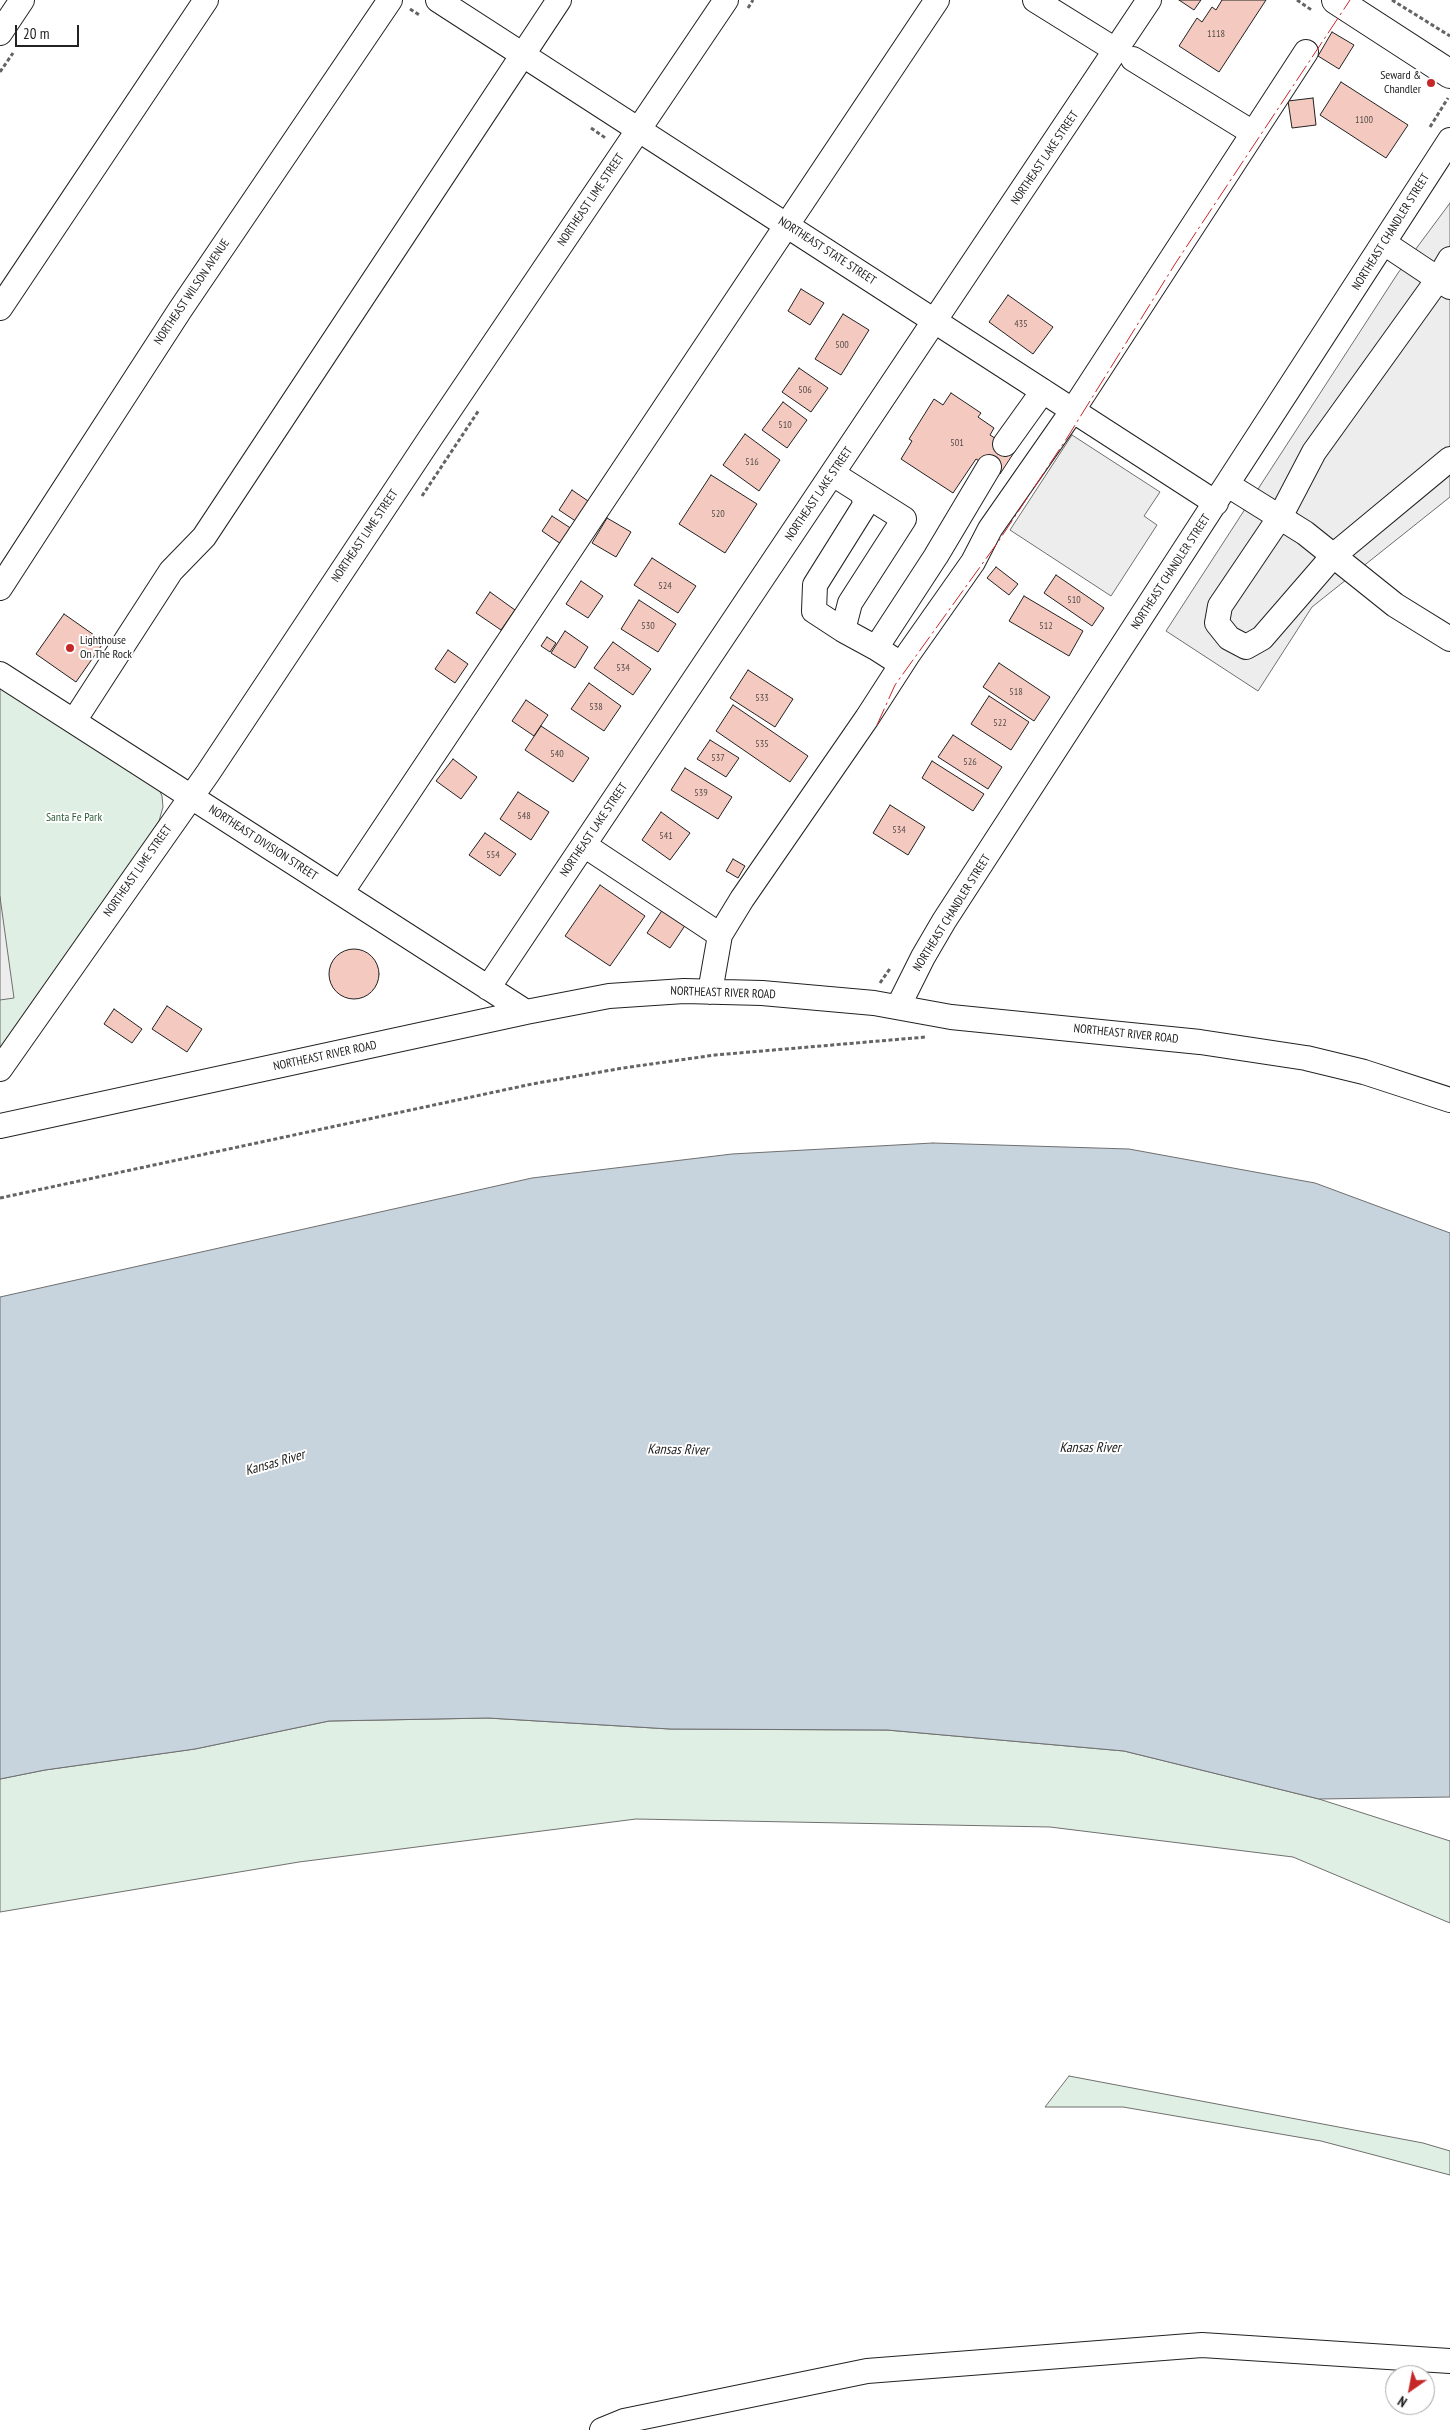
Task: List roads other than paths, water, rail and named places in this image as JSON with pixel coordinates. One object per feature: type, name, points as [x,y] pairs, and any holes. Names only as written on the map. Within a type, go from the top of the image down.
[{"type":"main road","points":[[1336,0],[1449,71]]},
{"type":"street","points":[[0,33],[22,0]]},
{"type":"street","points":[[0,308],[206,0]]},
{"type":"street","name":"NORTHEAST WILSON AVENUE","points":[[0,588],[180,310],[390,0]]},
{"type":"street","name":"NORTHEAST STATE STREET","points":[[438,0],[1073,410],[1222,494],[1280,517],[1305,533],[1395,605],[1450,639]]},
{"type":"street","points":[[74,721],[171,571],[204,537],[559,0]]},
{"type":"street","name":"NORTHEAST LIME STREET","points":[[2,1062],[208,773],[436,429],[726,0]]},
{"type":"street","points":[[341,893],[937,0]]},
{"type":"street","points":[[1035,0],[1253,133]]},
{"type":"street","name":"NORTHEAST LAKE STREET","points":[[488,988],[935,321],[1125,55],[1149,0]]},
{"type":"street","points":[[710,992],[720,934],[901,664],[973,562],[990,529],[1073,410],[1306,52]]},
{"type":"street","name":"NORTHEAST CHANDLER STREET","points":[[898,1007],[922,957],[944,922],[1450,140]]},
{"type":"street","points":[[1384,243],[1446,275],[1314,452],[1280,517],[1220,606],[1217,623],[1229,638],[1246,646],[1262,638],[1333,556],[1450,459]]},
{"type":"street","points":[[1005,444],[1043,391]]},
{"type":"street","points":[[876,648],[936,556],[989,467]]},
{"type":"street","points":[[833,474],[904,519],[850,603],[843,630]]},
{"type":"street","points":[[863,493],[865,505],[816,585],[814,611],[901,664]]},
{"type":"street","name":"NORTHEAST DIVISION STREET","points":[[0,674],[526,1012]]},
{"type":"street","points":[[584,844],[720,934]]},
{"type":"street","name":"NORTHEAST RIVER ROAD","points":[[0,1126],[526,1012],[608,996],[652,992],[710,992],[874,1003],[951,1017],[1200,1042],[1306,1058],[1364,1072],[1450,1100]]},
{"type":"street","points":[[602,2430],[624,2421],[867,2371],[887,2369],[1202,2345],[1450,2361]]},
{"type":"water","name":"Kansas River","points":[[933,1143],[1129,1149],[1315,1183],[1450,1233],[1450,1797],[1319,1799],[1124,1751],[887,1730],[670,1729],[488,1718],[329,1721],[195,1749],[45,1770],[0,1779],[0,1297],[532,1178],[732,1154]]},
{"type":"place","name":"Seward & Chandler","points":[[1431,83]]},
{"type":"place","name":"Lighthouse On The Rock","points":[[70,648]]},
{"type":"park label","name":"Santa Fe Park","points":[[74,818]]}]
